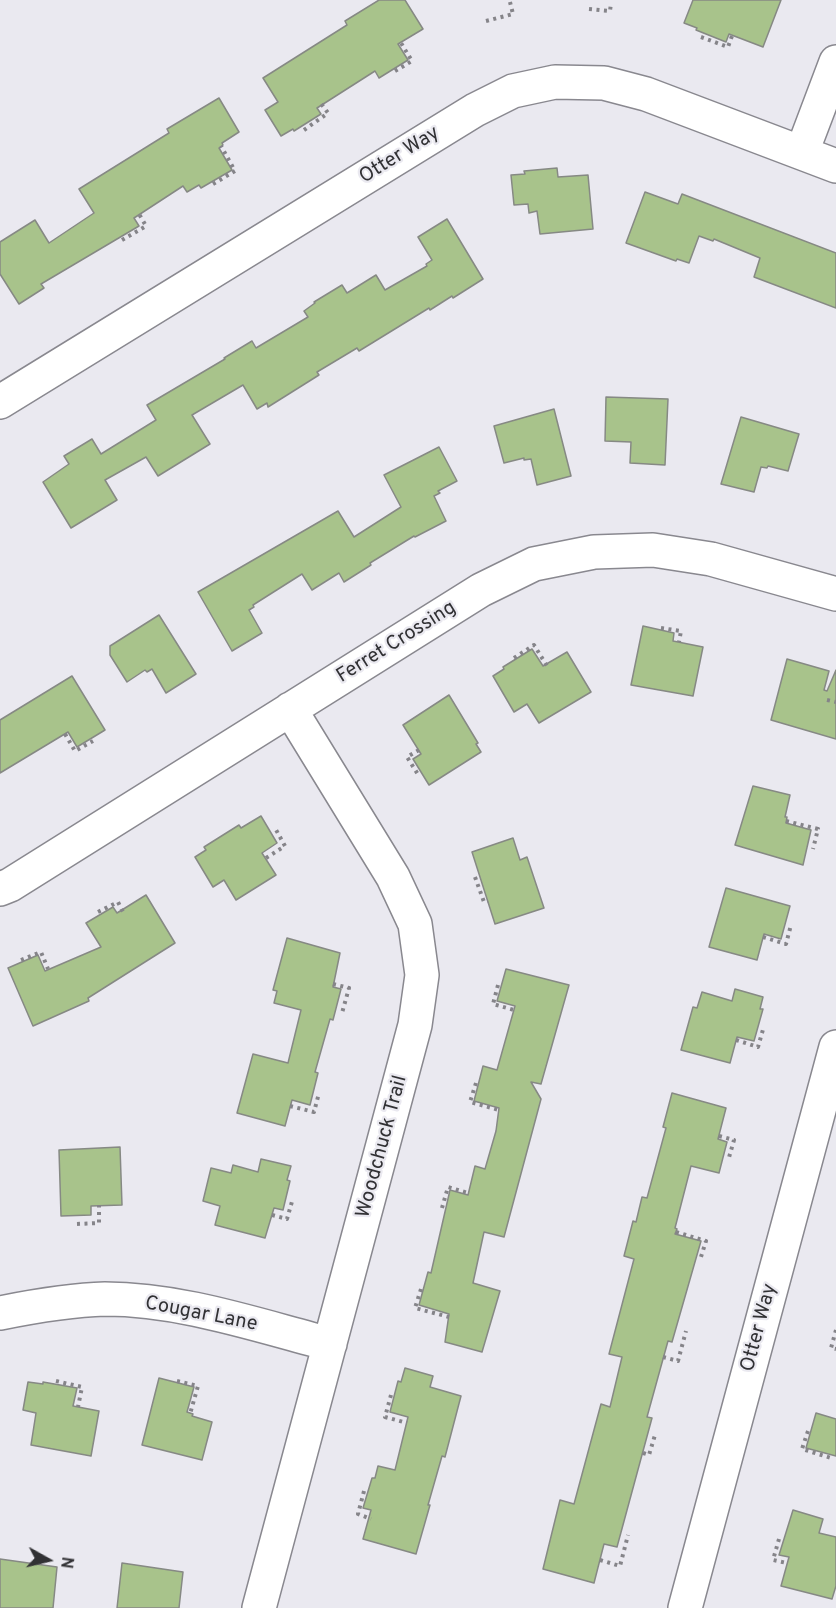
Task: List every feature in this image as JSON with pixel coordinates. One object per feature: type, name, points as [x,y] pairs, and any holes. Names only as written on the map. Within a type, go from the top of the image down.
[{"type":"street","points":[[802,152],[836,62]]},
{"type":"street","name":"Otter Way","points":[[0,402],[475,110],[513,91],[555,82],[604,83],[646,94],[836,166]]},
{"type":"street","name":"Ferret Crossing","points":[[0,890],[481,590],[534,564],[594,552],[653,550],[711,559],[836,594]]},
{"type":"street","name":"Woodchuck Trail","points":[[259,1608],[415,1025],[422,975],[415,924],[393,878],[290,709]]},
{"type":"street","name":"Otter Way","points":[[685,1608],[836,1047]]},
{"type":"street","name":"Cougar Lane","points":[[0,1313],[49,1304],[105,1299],[159,1303],[193,1309],[330,1344]]},
{"type":"path","points":[[486,21],[513,14],[510,2]]},
{"type":"path","points":[[589,9],[610,11],[611,3]]},
{"type":"path","points":[[701,37],[728,47],[733,33]]},
{"type":"path","points":[[395,71],[412,61],[401,43]]},
{"type":"path","points":[[304,130],[328,113],[320,102]]},
{"type":"path","points":[[213,184],[236,171],[221,146]]},
{"type":"path","points":[[122,240],[146,226],[139,214]]},
{"type":"path","points":[[661,628],[681,631],[679,642]]},
{"type":"path","points":[[514,658],[534,645],[547,666]]},
{"type":"path","points":[[827,700],[836,702]]},
{"type":"path","points":[[65,734],[75,752],[93,741]]},
{"type":"path","points":[[419,750],[407,757],[419,776]]},
{"type":"path","points":[[786,821],[818,830],[813,849]]},
{"type":"path","points":[[266,858],[285,846],[275,828]]},
{"type":"path","points":[[475,877],[484,902],[488,901]]},
{"type":"path","points":[[98,912],[118,902],[123,912]]},
{"type":"path","points":[[763,937],[786,944],[791,925]]},
{"type":"path","points":[[21,960],[41,952],[48,969]]},
{"type":"path","points":[[333,984],[348,988],[342,1013]]},
{"type":"path","points":[[498,985],[493,1004],[514,1010]]},
{"type":"path","points":[[736,1040],[758,1047],[764,1026]]},
{"type":"path","points":[[476,1083],[470,1102],[499,1110]]},
{"type":"path","points":[[290,1106],[314,1112],[319,1093]]},
{"type":"path","points":[[718,1136],[734,1140],[728,1161]]},
{"type":"path","points":[[442,1208],[448,1187],[468,1193]]},
{"type":"path","points":[[272,1215],[287,1219],[293,1198]]},
{"type":"path","points":[[77,1224],[99,1223],[99,1205]]},
{"type":"path","points":[[676,1233],[706,1242],[700,1260]]},
{"type":"path","points":[[421,1289],[415,1308],[448,1317]]},
{"type":"path","points":[[836,1330],[831,1348],[836,1349]]},
{"type":"path","points":[[663,1357],[678,1361],[686,1331]]},
{"type":"path","points":[[177,1381],[198,1386],[190,1414]]},
{"type":"path","points":[[56,1382],[82,1387],[78,1407]]},
{"type":"path","points":[[391,1395],[385,1418],[407,1423]]},
{"type":"path","points":[[808,1431],[802,1449],[831,1458]]},
{"type":"path","points":[[643,1453],[649,1455],[655,1435]]},
{"type":"path","points":[[364,1491],[358,1514],[371,1519]]},
{"type":"path","points":[[600,1560],[620,1566],[628,1535]]},
{"type":"path","points":[[779,1539],[773,1560],[787,1563]]},
{"type":"building","points":[[379,0],[405,0],[423,29],[398,44],[408,60],[379,78],[375,71],[317,108],[321,114],[294,131],[293,129],[281,136],[265,110],[278,102],[263,78],[347,25],[345,21]]},
{"type":"building","points":[[693,0],[781,0],[763,47],[729,34],[726,42],[684,23]]},
{"type":"building","points":[[219,98],[239,132],[222,143],[223,145],[219,148],[232,170],[201,188],[199,185],[187,192],[183,186],[134,218],[139,226],[41,284],[44,288],[19,304],[0,274],[0,242],[35,220],[49,243],[94,213],[79,189],[169,133],[167,129]]},
{"type":"building","points":[[557,168],[558,177],[588,175],[593,229],[540,234],[537,211],[529,213],[528,204],[514,205],[511,175],[525,174],[524,171]]},
{"type":"building","points":[[645,192],[678,204],[682,194],[836,253],[836,308],[754,277],[760,258],[714,239],[713,241],[699,236],[689,263],[677,259],[676,261],[626,243]]},
{"type":"building","points":[[447,219],[483,279],[453,298],[452,296],[430,310],[429,308],[359,351],[357,348],[317,372],[319,375],[268,407],[267,403],[257,409],[243,385],[192,415],[210,444],[158,476],[146,457],[105,480],[117,500],[71,528],[43,482],[69,464],[64,456],[92,439],[101,454],[156,420],[147,405],[252,341],[256,348],[308,317],[304,311],[342,285],[347,293],[376,275],[385,290],[427,266],[426,264],[432,260],[418,237]]},
{"type":"building","points":[[606,397],[668,399],[665,465],[630,463],[631,442],[605,441]]},
{"type":"building","points":[[554,409],[571,476],[537,485],[531,459],[524,460],[524,458],[504,463],[494,426]]},
{"type":"building","points":[[741,417],[799,434],[788,471],[768,466],[767,468],[761,467],[754,492],[721,484]]},
{"type":"building","points":[[439,447],[457,481],[438,491],[440,493],[434,496],[446,521],[414,536],[344,582],[339,573],[312,590],[302,574],[253,605],[254,607],[249,610],[262,633],[232,651],[198,592],[338,511],[354,537],[401,507],[384,475]]},
{"type":"building","points":[[159,615],[196,674],[166,693],[152,669],[147,672],[145,670],[127,682],[110,655],[110,646]]},
{"type":"building","points":[[643,626],[674,633],[673,641],[703,647],[693,696],[631,685]]},
{"type":"building","points":[[532,649],[543,666],[567,652],[591,692],[539,723],[527,704],[514,712],[493,676]]},
{"type":"building","points":[[787,659],[829,671],[824,690],[827,691],[836,670],[836,739],[771,720]]},
{"type":"building","points":[[72,676],[105,730],[77,747],[68,732],[0,773],[0,720]]},
{"type":"building","points":[[449,695],[481,752],[429,785],[413,759],[421,754],[403,725]]},
{"type":"building","points":[[753,786],[790,795],[785,817],[787,817],[786,823],[811,830],[803,865],[735,845]]},
{"type":"building","points":[[261,816],[277,843],[262,853],[276,875],[236,900],[224,880],[213,887],[195,857],[206,850],[204,847],[239,825],[241,828]]},
{"type":"building","points":[[513,838],[520,860],[527,857],[544,908],[495,924],[472,852]]},
{"type":"building","points":[[726,888],[790,906],[781,939],[764,934],[757,960],[709,947]]},
{"type":"building","points":[[146,895],[175,943],[88,998],[89,1001],[33,1026],[8,968],[38,955],[45,971],[101,947],[86,923],[113,907],[117,913]]},
{"type":"building","points":[[287,938],[340,953],[333,987],[341,989],[315,1072],[318,1073],[310,1105],[292,1100],[285,1126],[237,1113],[253,1054],[288,1063],[301,1010],[274,1003],[277,991],[273,990]]},
{"type":"building","points":[[506,969],[569,985],[541,1084],[531,1082],[541,1099],[504,1237],[484,1232],[473,1283],[500,1291],[482,1352],[445,1342],[449,1314],[419,1305],[428,1272],[431,1273],[450,1190],[468,1195],[475,1166],[485,1169],[496,1131],[499,1108],[474,1101],[483,1066],[497,1070],[515,1006],[497,1001]]},
{"type":"building","points":[[735,989],[763,997],[760,1009],[763,1009],[754,1041],[737,1037],[730,1063],[681,1050],[693,1007],[697,1008],[702,992],[732,1001]]},
{"type":"building","points":[[672,1093],[726,1108],[718,1139],[727,1142],[719,1173],[691,1166],[675,1234],[701,1241],[672,1342],[668,1341],[647,1417],[652,1418],[617,1547],[604,1544],[594,1583],[543,1569],[560,1500],[574,1504],[601,1404],[610,1407],[622,1357],[609,1354],[634,1259],[624,1256],[642,1197],[647,1198],[666,1128],[663,1127]]},
{"type":"building","points":[[120,1147],[122,1205],[91,1206],[91,1215],[61,1216],[59,1150]]},
{"type":"building","points":[[261,1159],[291,1166],[283,1210],[274,1208],[265,1238],[215,1225],[220,1206],[203,1201],[211,1168],[231,1173],[233,1165],[258,1172]]},
{"type":"building","points":[[405,1368],[433,1376],[430,1387],[461,1396],[445,1457],[442,1456],[428,1505],[430,1505],[416,1554],[363,1539],[371,1510],[363,1508],[372,1478],[375,1478],[378,1466],[395,1470],[408,1417],[390,1412],[398,1381],[401,1382]]},
{"type":"building","points":[[159,1378],[194,1387],[187,1412],[193,1414],[192,1416],[212,1422],[202,1460],[142,1445]]},
{"type":"building","points":[[28,1382],[43,1384],[43,1382],[77,1388],[73,1406],[99,1411],[91,1456],[31,1445],[36,1413],[23,1410]]},
{"type":"building","points":[[816,1413],[836,1419],[836,1456],[806,1448]]},
{"type":"building","points":[[793,1510],[823,1519],[819,1533],[836,1537],[836,1586],[832,1599],[781,1586],[789,1557],[779,1555]]},
{"type":"building","points":[[0,1559],[57,1567],[53,1608],[0,1608]]},
{"type":"building","points":[[122,1563],[183,1572],[179,1608],[117,1608]]}]
